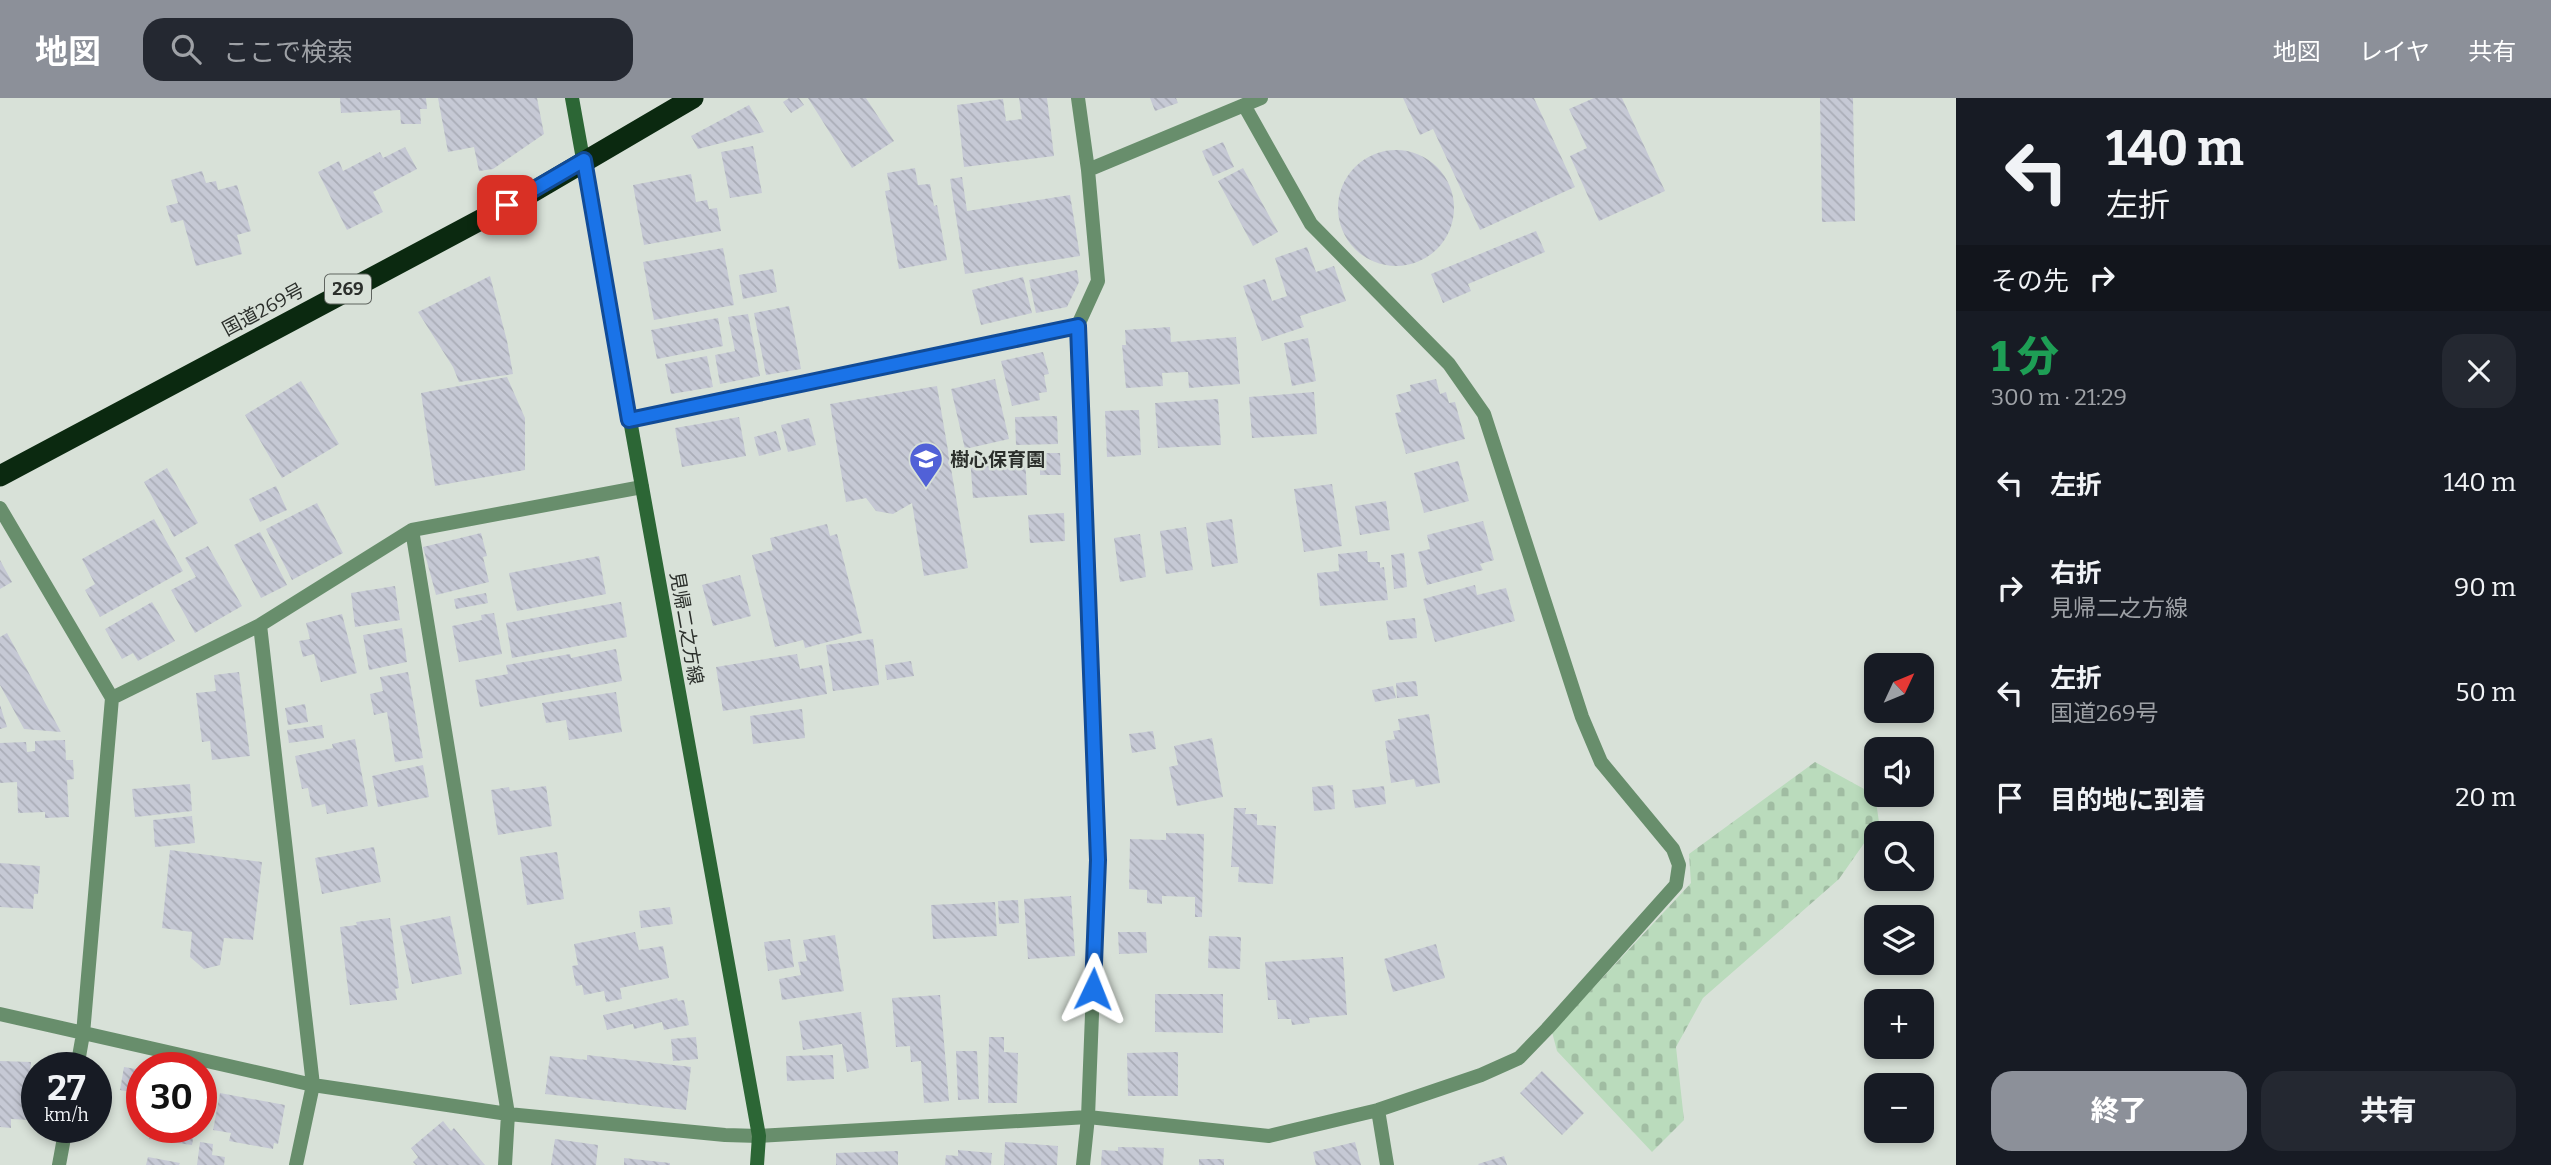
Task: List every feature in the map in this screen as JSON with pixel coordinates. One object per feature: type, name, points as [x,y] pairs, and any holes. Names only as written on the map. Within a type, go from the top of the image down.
[{"type":"highway","name":"国道269号","points":[[0,475],[531,193],[693,98]]},
{"type":"main road","name":"見帰二之方線","points":[[572,98],[759,1136],[757,1165]]},
{"type":"street","points":[[1078,98],[1088,170],[1098,281],[1078,326],[1098,860],[1088,1118],[1083,1165]]},
{"type":"street","points":[[1088,170],[1261,98]]},
{"type":"street","points":[[0,1014],[313,1086],[509,1114],[759,1136],[1088,1118],[1269,1136],[1378,1110],[1481,1075],[1519,1058],[1675,885],[1679,865],[1673,849],[1601,762],[1582,717],[1484,414],[1449,364],[1311,224],[1244,105]]},
{"type":"street","points":[[629,420],[1078,326]]},
{"type":"street","points":[[112,698],[260,625],[412,530],[642,486]]},
{"type":"street","points":[[0,508],[112,698],[80,1052]]},
{"type":"street","points":[[412,530],[509,1114],[505,1165]]},
{"type":"street","points":[[260,625],[313,1086],[296,1165]]},
{"type":"street","points":[[1378,1110],[1387,1165]]},
{"type":"street","points":[[59,1165],[63,1143]]},
{"type":"green space","points":[[1815,762],[1864,789],[1864,807],[1877,807],[1879,821],[1864,821],[1864,843],[1839,879],[1703,998],[1676,1047],[1684,1120],[1652,1152],[1557,1051],[1552,1032],[1691,883],[1689,854]]},
{"type":"building","points":[[340,98],[426,98],[427,109],[420,109],[421,124],[401,124],[400,110],[341,113]]},
{"type":"building","points":[[438,98],[537,98],[544,134],[493,169],[479,171],[474,147],[448,152]]},
{"type":"building","points":[[789,98],[799,98],[804,105],[791,113],[783,102]]},
{"type":"building","points":[[808,98],[866,98],[894,141],[852,168]]},
{"type":"building","points":[[1019,98],[1047,98],[1054,156],[964,167],[957,105],[1003,99],[1006,121],[1022,119]]},
{"type":"building","points":[[1150,98],[1176,98],[1178,103],[1155,111]]},
{"type":"building","points":[[1403,98],[1534,98],[1575,187],[1480,230],[1433,129],[1420,135]]},
{"type":"building","points":[[1594,98],[1622,98],[1665,191],[1599,221],[1570,156],[1587,148],[1569,109]]},
{"type":"building","points":[[1820,98],[1853,98],[1855,221],[1822,222]]},
{"type":"building","points":[[749,105],[764,132],[698,149],[691,136]]},
{"type":"building","points":[[1223,142],[1234,167],[1213,176],[1202,151]]},
{"type":"building","points":[[753,146],[762,193],[730,198],[721,152]]},
{"type":"building","points":[[405,147],[417,169],[373,192],[383,212],[347,230],[318,172],[339,161],[343,171],[380,152],[383,158]]},
{"type":"building","points":[[1396,150],[1418,155],[1437,167],[1449,186],[1454,208],[1449,230],[1437,249],[1418,261],[1396,266],[1374,261],[1355,249],[1343,230],[1338,208],[1343,186],[1355,167],[1374,155]]},
{"type":"building","points":[[915,168],[918,185],[930,184],[934,206],[937,205],[947,260],[899,269],[885,191],[890,190],[887,173]]},
{"type":"building","points":[[1243,168],[1278,232],[1253,246],[1218,181]]},
{"type":"building","points":[[202,171],[206,183],[216,181],[218,190],[237,185],[251,231],[237,235],[242,254],[196,266],[183,220],[171,223],[166,206],[178,203],[171,180]]},
{"type":"building","points":[[691,174],[696,202],[707,200],[709,209],[717,208],[721,231],[644,245],[633,185]]},
{"type":"building","points":[[962,177],[967,211],[1070,195],[1080,256],[965,274],[950,179]]},
{"type":"building","points":[[1536,231],[1545,252],[1468,284],[1471,291],[1443,303],[1431,274]]},
{"type":"building","points":[[1307,247],[1316,272],[1334,266],[1346,301],[1300,316],[1304,327],[1262,341],[1243,286],[1265,279],[1272,301],[1287,296],[1275,258]]},
{"type":"building","points":[[723,248],[734,305],[654,320],[643,262]]},
{"type":"building","points":[[773,269],[777,292],[743,299],[739,275]]},
{"type":"building","points":[[1077,270],[1079,282],[1067,307],[1036,313],[1029,280]]},
{"type":"building","points":[[490,276],[513,374],[459,382],[453,367],[418,312]]},
{"type":"building","points":[[1023,277],[1032,313],[981,325],[972,290]]},
{"type":"building","points":[[789,306],[801,369],[766,375],[754,313]]},
{"type":"building","points":[[748,314],[760,376],[720,384],[715,355],[735,351],[728,317]]},
{"type":"building","points":[[718,318],[723,346],[657,359],[651,330]]},
{"type":"building","points":[[1170,327],[1171,342],[1236,337],[1240,384],[1189,388],[1188,372],[1162,373],[1163,386],[1126,388],[1122,345],[1126,345],[1125,330]]},
{"type":"building","points":[[1308,338],[1316,381],[1292,386],[1284,343]]},
{"type":"building","points":[[1043,352],[1049,374],[1044,375],[1047,392],[1039,393],[1040,400],[1012,406],[1001,361]]},
{"type":"building","points":[[707,356],[713,387],[671,394],[665,364]]},
{"type":"building","points":[[507,377],[525,418],[525,470],[435,486],[421,393]]},
{"type":"building","points":[[995,379],[1009,439],[965,449],[951,389]]},
{"type":"building","points":[[1436,379],[1440,394],[1446,392],[1449,403],[1455,402],[1465,439],[1406,454],[1395,413],[1401,412],[1396,395],[1411,391],[1410,385]]},
{"type":"building","points":[[301,381],[339,444],[282,478],[245,415]]},
{"type":"building","points":[[937,386],[968,568],[924,576],[912,503],[893,514],[876,511],[866,498],[846,502],[830,404]]},
{"type":"building","points":[[1314,392],[1317,434],[1252,438],[1249,397]]},
{"type":"building","points":[[1218,399],[1221,445],[1158,448],[1155,403]]},
{"type":"building","points":[[1139,410],[1141,455],[1107,457],[1105,411]]},
{"type":"building","points":[[1057,416],[1058,444],[1016,445],[1015,417]]},
{"type":"building","points":[[739,417],[746,456],[682,467],[675,428]]},
{"type":"building","points":[[809,418],[816,445],[788,452],[781,425]]},
{"type":"building","points":[[776,431],[781,450],[759,456],[754,437]]},
{"type":"building","points":[[1040,453],[1060,453],[1061,475],[1040,475]]},
{"type":"building","points":[[1025,454],[1027,495],[973,498],[970,457]]},
{"type":"building","points":[[1458,461],[1469,501],[1424,513],[1414,473]]},
{"type":"building","points":[[167,468],[198,523],[174,537],[144,482]]},
{"type":"building","points":[[1332,484],[1342,546],[1304,552],[1294,489]]},
{"type":"building","points":[[276,486],[287,510],[260,522],[249,499]]},
{"type":"building","points":[[1386,501],[1390,530],[1360,535],[1355,506]]},
{"type":"building","points":[[317,503],[343,553],[292,580],[266,529]]},
{"type":"building","points":[[1064,513],[1065,541],[1030,543],[1028,515]]},
{"type":"building","points":[[154,519],[183,571],[100,617],[85,590],[95,584],[82,559]]},
{"type":"building","points":[[1232,519],[1238,563],[1212,567],[1206,523]]},
{"type":"building","points":[[1483,521],[1494,560],[1480,564],[1483,570],[1427,585],[1418,552],[1430,549],[1427,535]]},
{"type":"building","points":[[827,524],[830,536],[837,534],[862,633],[805,648],[803,640],[775,647],[752,555],[773,550],[770,538]]},
{"type":"building","points":[[1186,527],[1193,570],[1166,574],[1160,531]]},
{"type":"building","points":[[260,532],[287,585],[261,598],[234,545]]},
{"type":"building","points":[[481,533],[487,556],[483,557],[489,582],[436,595],[423,547]]},
{"type":"building","points":[[1140,534],[1146,577],[1120,582],[1114,538]]},
{"type":"building","points":[[208,546],[242,606],[195,633],[171,590],[196,577],[185,558]]},
{"type":"building","points":[[1367,551],[1368,562],[1380,562],[1380,568],[1384,567],[1388,600],[1320,606],[1317,573],[1339,571],[1338,554]]},
{"type":"building","points":[[1404,553],[1407,587],[1394,589],[1391,555]]},
{"type":"building","points":[[599,556],[606,594],[517,611],[509,573]]},
{"type":"building","points":[[0,560],[12,582],[0,589]]},
{"type":"building","points":[[740,575],[751,616],[713,626],[702,585]]},
{"type":"building","points":[[1475,585],[1477,595],[1506,588],[1515,621],[1435,642],[1423,599]]},
{"type":"building","points":[[395,586],[400,620],[355,627],[351,593]]},
{"type":"building","points":[[486,593],[488,603],[456,609],[454,599]]},
{"type":"building","points":[[152,602],[175,641],[138,661],[133,653],[122,659],[105,629]]},
{"type":"building","points":[[621,602],[627,637],[512,658],[506,623]]},
{"type":"building","points":[[494,613],[502,654],[459,662],[452,626],[482,620],[481,615]]},
{"type":"building","points":[[342,614],[357,673],[321,682],[314,654],[303,657],[299,641],[310,639],[306,623]]},
{"type":"building","points":[[1415,618],[1417,638],[1389,640],[1386,621]]},
{"type":"building","points":[[402,628],[407,662],[369,670],[363,635]]},
{"type":"building","points":[[7,633],[61,732],[24,729],[0,685],[0,637]]},
{"type":"building","points":[[873,639],[879,685],[833,691],[826,645]]},
{"type":"building","points":[[616,649],[622,681],[480,707],[475,680],[508,674],[506,665],[570,654],[571,658]]},
{"type":"building","points":[[797,654],[800,669],[822,665],[827,694],[723,711],[716,667]]},
{"type":"building","points":[[911,661],[914,676],[887,680],[885,665]]},
{"type":"building","points":[[239,672],[250,756],[212,760],[210,741],[202,742],[196,693],[216,691],[214,675]]},
{"type":"building","points":[[408,672],[423,758],[395,762],[387,712],[374,715],[370,694],[383,691],[380,677]]},
{"type":"building","points":[[1416,681],[1418,696],[1397,698],[1396,683]]},
{"type":"building","points":[[1393,686],[1396,698],[1375,702],[1372,690]]},
{"type":"building","points":[[616,692],[622,732],[569,740],[566,720],[546,723],[542,703]]},
{"type":"building","points":[[305,704],[308,722],[288,725],[285,708]]},
{"type":"building","points":[[0,705],[7,727],[0,729]]},
{"type":"building","points":[[802,709],[805,738],[753,744],[750,716]]},
{"type":"building","points":[[1429,714],[1440,783],[1416,787],[1414,779],[1391,783],[1385,741],[1395,739],[1393,731],[1400,730],[1398,719]]},
{"type":"building","points":[[322,725],[324,738],[289,743],[287,730]]},
{"type":"building","points":[[1153,731],[1156,749],[1132,753],[1129,734]]},
{"type":"building","points":[[1212,738],[1223,797],[1177,806],[1169,767],[1178,765],[1174,746]]},
{"type":"building","points":[[355,739],[368,806],[327,814],[325,804],[312,807],[308,788],[302,789],[295,756],[333,748],[332,744]]},
{"type":"building","points":[[65,740],[66,760],[73,760],[74,779],[67,780],[69,817],[45,818],[45,812],[18,813],[17,782],[0,783],[0,743],[26,742],[27,752],[35,751],[35,741]]},
{"type":"building","points":[[423,765],[429,797],[378,807],[372,776]]},
{"type":"building","points":[[190,784],[192,811],[135,817],[132,789]]},
{"type":"building","points":[[1333,785],[1335,809],[1314,811],[1312,787]]},
{"type":"building","points":[[546,786],[552,826],[498,835],[491,790],[509,787],[510,791]]},
{"type":"building","points":[[1384,786],[1386,804],[1355,808],[1352,790]]},
{"type":"building","points":[[1234,808],[1246,808],[1245,814],[1257,814],[1257,825],[1276,826],[1273,884],[1238,882],[1239,867],[1231,867]]},
{"type":"building","points":[[192,816],[195,843],[155,847],[153,820]]},
{"type":"building","points":[[1166,833],[1204,834],[1202,917],[1195,917],[1195,897],[1162,896],[1162,904],[1147,903],[1147,890],[1129,889],[1130,839],[1166,840]]},
{"type":"building","points":[[374,847],[381,882],[322,894],[315,858]]},
{"type":"building","points":[[170,850],[262,862],[253,940],[224,938],[220,965],[204,969],[190,957],[192,932],[162,928]]},
{"type":"building","points":[[557,852],[564,899],[527,905],[520,857]]},
{"type":"building","points":[[0,863],[40,866],[38,894],[34,894],[33,909],[0,907]]},
{"type":"building","points":[[1071,896],[1075,956],[1028,959],[1024,899]]},
{"type":"building","points":[[1018,900],[1019,923],[999,924],[998,901]]},
{"type":"building","points":[[995,902],[997,936],[933,939],[931,905]]},
{"type":"building","points":[[670,907],[673,924],[641,928],[639,911]]},
{"type":"building","points":[[450,916],[462,974],[412,984],[400,926]]},
{"type":"building","points":[[390,918],[399,988],[395,989],[397,1000],[350,1005],[340,927]]},
{"type":"building","points":[[635,932],[639,950],[663,946],[669,978],[620,988],[622,999],[606,1002],[604,991],[584,995],[582,985],[576,986],[572,966],[578,965],[574,944]]},
{"type":"building","points":[[1118,932],[1146,932],[1147,953],[1119,954]]},
{"type":"building","points":[[835,935],[844,991],[782,1000],[779,979],[801,975],[798,962],[807,961],[803,940]]},
{"type":"building","points":[[1209,936],[1241,937],[1240,969],[1208,968]]},
{"type":"building","points":[[790,939],[794,967],[768,971],[764,942]]},
{"type":"building","points":[[1436,944],[1445,978],[1393,992],[1384,959]]},
{"type":"building","points":[[1343,957],[1347,1015],[1309,1018],[1310,1023],[1292,1025],[1291,1019],[1278,1019],[1276,1000],[1268,1000],[1265,962]]},
{"type":"building","points":[[1155,994],[1223,994],[1223,1033],[1155,1032]]},
{"type":"building","points":[[940,995],[949,1101],[924,1103],[921,1061],[911,1062],[910,1046],[896,1047],[892,998]]},
{"type":"building","points":[[677,998],[678,1001],[684,1000],[689,1025],[664,1030],[662,1022],[634,1029],[633,1024],[607,1030],[603,1015]]},
{"type":"building","points":[[861,1012],[869,1068],[847,1072],[842,1044],[803,1050],[799,1021]]},
{"type":"building","points":[[696,1037],[698,1059],[673,1061],[671,1039]]},
{"type":"building","points":[[989,1037],[1004,1037],[1004,1052],[1018,1053],[1017,1103],[988,1103]]},
{"type":"building","points":[[956,1051],[977,1051],[979,1099],[958,1100]]},
{"type":"building","points":[[1178,1052],[1178,1096],[1128,1096],[1127,1053]]},
{"type":"building","points":[[587,1055],[691,1067],[686,1110],[545,1094],[550,1056],[587,1060]]},
{"type":"building","points":[[833,1055],[834,1079],[787,1081],[786,1056]]},
{"type":"building","points":[[0,1061],[21,1062],[21,1120],[11,1119],[11,1128],[0,1127]]},
{"type":"building","points":[[124,1067],[126,1067],[126,1091],[120,1090]]},
{"type":"building","points":[[1542,1071],[1584,1113],[1562,1135],[1520,1093]]},
{"type":"building","points":[[220,1093],[285,1105],[278,1144],[274,1143],[273,1149],[229,1141],[231,1133],[217,1131]]},
{"type":"building","points":[[443,1121],[451,1131],[454,1128],[485,1165],[416,1165],[413,1162],[418,1157],[411,1148]]},
{"type":"building","points":[[555,1139],[598,1145],[596,1165],[551,1165]]},
{"type":"building","points":[[1005,1142],[1058,1146],[1057,1165],[1004,1165]]},
{"type":"building","points":[[1355,1142],[1361,1165],[1316,1165],[1313,1152]]},
{"type":"building","points":[[200,1143],[213,1144],[212,1155],[225,1157],[224,1165],[197,1165]]},
{"type":"building","points":[[1118,1147],[1164,1148],[1163,1165],[1101,1165],[1102,1150],[1118,1151]]},
{"type":"building","points":[[958,1150],[992,1153],[991,1165],[945,1165],[946,1155],[958,1156]]},
{"type":"building","points":[[898,1151],[898,1165],[836,1165],[836,1153]]},
{"type":"building","points":[[1504,1156],[1507,1165],[1478,1164]]},
{"type":"building","points":[[148,1157],[180,1163],[146,1165]]},
{"type":"building","points":[[624,1158],[670,1163],[670,1165],[624,1165]]},
{"type":"building","points":[[1199,1159],[1224,1159],[1224,1165],[1199,1165]]},
{"type":"place","name":"樹心保育園","points":[[926,489]]},
{"type":"route","points":[[507,205],[584,160],[629,420],[1078,326],[1098,860],[1093,989]]}]
